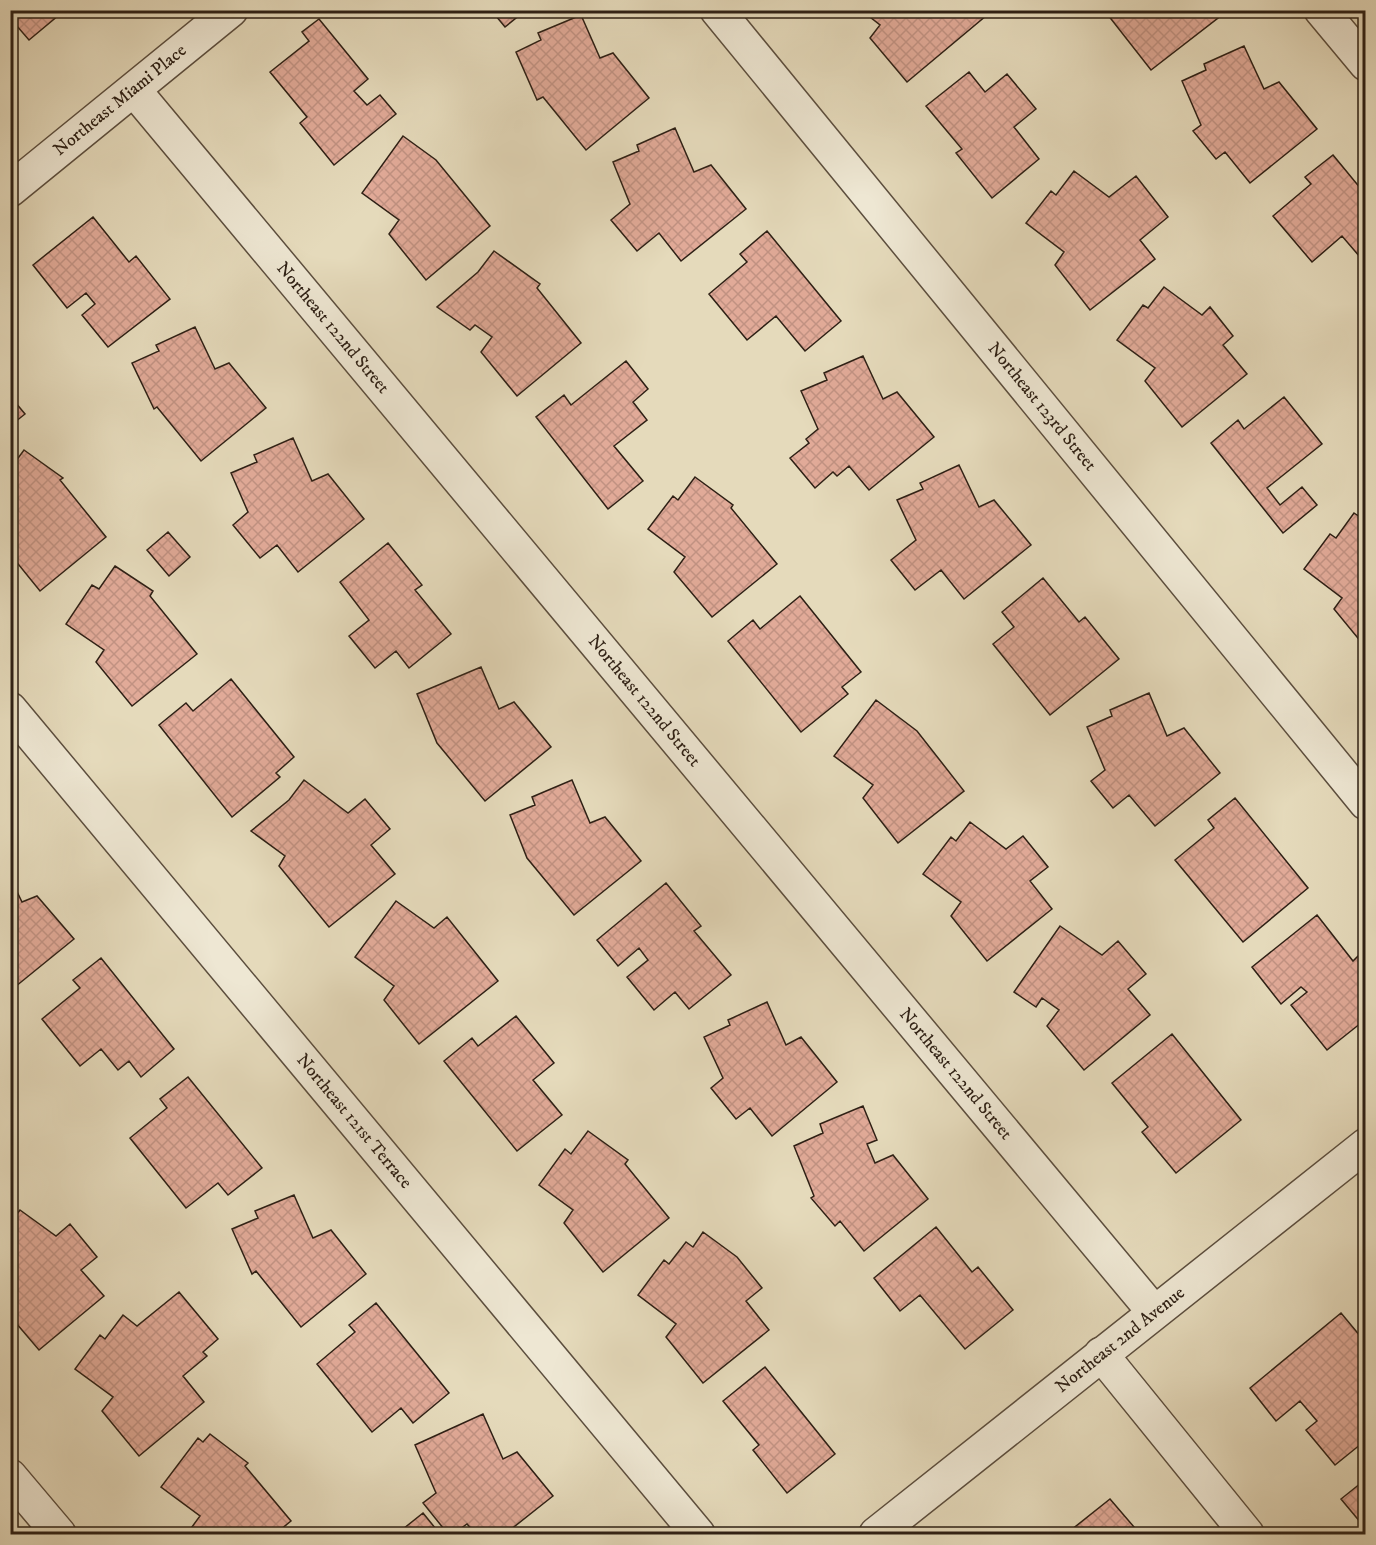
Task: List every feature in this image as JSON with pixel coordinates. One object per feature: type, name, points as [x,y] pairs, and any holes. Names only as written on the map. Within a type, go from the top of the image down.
[{"type":"street","name":"Northeast Miami Place","points":[[10,190],[231,10]]},
{"type":"street","name":"Northeast 123rd Street","points":[[717,10],[1365,803]]},
{"type":"street","points":[[1320,10],[1365,64]]},
{"type":"street","name":"Northeast 122nd Street","points":[[134,90],[1154,1312]]},
{"type":"street","name":"Northeast 121st Terrace","points":[[10,709],[698,1534]]},
{"type":"street","name":"Northeast 2nd Avenue","points":[[876,1534],[1365,1145]]},
{"type":"street","points":[[1101,1354],[1247,1534]]},
{"type":"street","points":[[10,1476],[59,1534]]},
{"type":"building","points":[[10,10],[65,10],[29,40],[10,18]]},
{"type":"building","points":[[491,10],[526,10],[505,27]]},
{"type":"building","points":[[861,10],[993,10],[907,82],[870,38],[880,25]]},
{"type":"building","points":[[1104,10],[1212,10],[1218,18],[1151,70]]},
{"type":"building","points":[[581,15],[600,58],[613,53],[649,98],[586,150],[543,97],[537,100],[516,52],[541,40],[538,33]]},
{"type":"building","points":[[319,19],[368,79],[354,91],[367,105],[380,95],[396,114],[334,165],[300,123],[307,117],[270,72],[309,41],[302,32]]},
{"type":"building","points":[[1244,46],[1264,89],[1279,82],[1317,129],[1250,183],[1225,152],[1216,159],[1193,131],[1201,125],[1182,81],[1206,70],[1204,64]]},
{"type":"building","points":[[969,72],[985,92],[1007,74],[1036,109],[1014,127],[1039,159],[992,198],[956,153],[962,149],[926,106]]},
{"type":"building","points":[[675,128],[694,172],[711,165],[746,209],[681,261],[659,233],[637,251],[611,220],[630,204],[613,162],[639,151],[637,145]]},
{"type":"building","points":[[403,136],[436,160],[490,226],[426,280],[389,234],[399,220],[362,193]]},
{"type":"building","points":[[1333,155],[1366,195],[1366,264],[1342,236],[1312,262],[1273,216],[1311,184],[1305,177]]},
{"type":"building","points":[[1074,171],[1109,197],[1136,176],[1168,217],[1140,240],[1155,259],[1090,310],[1055,265],[1064,252],[1026,223],[1051,191],[1056,195]]},
{"type":"building","points":[[93,217],[129,262],[136,256],[170,299],[108,347],[82,315],[95,304],[86,293],[67,308],[33,265]]},
{"type":"building","points":[[767,231],[841,321],[805,351],[776,316],[747,340],[709,294],[747,262],[740,254]]},
{"type":"building","points":[[494,251],[540,284],[537,288],[581,343],[517,396],[481,352],[492,337],[475,325],[470,330],[437,307],[478,272]]},
{"type":"building","points":[[1164,287],[1202,315],[1210,307],[1233,336],[1223,345],[1247,374],[1182,427],[1145,381],[1155,368],[1117,340],[1143,305],[1148,308]]},
{"type":"building","points":[[195,327],[215,369],[229,363],[266,408],[201,461],[157,407],[154,409],[132,363],[159,351],[156,345]]},
{"type":"building","points":[[863,356],[883,399],[897,392],[934,437],[869,490],[849,466],[837,476],[833,472],[815,488],[790,458],[809,443],[806,439],[818,429],[801,391],[827,380],[824,373]]},
{"type":"building","points":[[626,361],[648,389],[633,402],[647,420],[614,446],[643,481],[608,509],[536,417],[564,395],[571,405]]},
{"type":"building","points":[[10,396],[25,414],[10,426]]},
{"type":"building","points":[[1284,397],[1322,444],[1267,488],[1280,505],[1302,487],[1317,505],[1283,533],[1211,443],[1238,420],[1244,429]]},
{"type":"building","points":[[293,438],[312,481],[328,474],[364,519],[298,572],[277,545],[260,558],[233,525],[248,512],[231,473],[257,462],[254,455]]},
{"type":"building","points":[[24,450],[63,478],[60,480],[106,537],[40,591],[10,554],[10,538],[15,531],[10,528],[10,469]]},
{"type":"building","points":[[959,465],[979,507],[994,500],[1031,545],[964,599],[941,570],[915,590],[891,560],[916,540],[897,500],[923,489],[920,483]]},
{"type":"building","points":[[695,477],[733,505],[731,508],[777,564],[712,617],[674,572],[685,557],[648,529],[673,496],[678,500]]},
{"type":"building","points":[[1354,513],[1366,521],[1366,648],[1334,609],[1342,598],[1304,569],[1330,534],[1336,538]]},
{"type":"building","points":[[168,532],[190,557],[169,576],[147,550]]},
{"type":"building","points":[[388,543],[422,585],[415,590],[451,634],[409,668],[396,651],[375,668],[349,636],[369,620],[340,582]]},
{"type":"building","points":[[115,566],[153,591],[150,596],[197,654],[132,706],[96,662],[104,650],[66,624],[92,585],[99,589]]},
{"type":"building","points":[[1043,578],[1079,622],[1085,617],[1119,659],[1050,715],[993,644],[1014,627],[1002,612]]},
{"type":"building","points":[[800,596],[861,672],[842,687],[848,694],[801,732],[728,641],[753,620],[760,629]]},
{"type":"building","points":[[481,667],[499,709],[514,702],[551,747],[485,801],[437,743],[417,694]]},
{"type":"building","points":[[231,679],[294,757],[276,773],[280,777],[232,817],[159,725],[186,703],[193,711]]},
{"type":"building","points":[[1149,693],[1167,736],[1184,728],[1220,773],[1155,826],[1129,795],[1113,808],[1091,781],[1105,770],[1087,727],[1112,716],[1110,710]]},
{"type":"building","points":[[876,700],[917,731],[964,791],[898,843],[863,798],[873,785],[834,756]]},
{"type":"building","points":[[304,780],[348,813],[365,799],[390,829],[371,845],[395,874],[329,927],[279,866],[285,856],[251,831],[289,800]]},
{"type":"building","points":[[572,780],[590,823],[605,817],[641,861],[574,915],[527,858],[510,815],[535,805],[532,797]]},
{"type":"building","points":[[1235,798],[1308,888],[1243,942],[1175,860],[1214,828],[1208,820]]},
{"type":"building","points":[[970,822],[1006,849],[1023,836],[1048,867],[1030,881],[1052,909],[987,961],[951,916],[961,902],[923,874],[951,837],[956,841]]},
{"type":"building","points":[[10,877],[22,902],[37,896],[74,939],[10,991]]},
{"type":"building","points":[[666,883],[701,926],[694,931],[731,975],[689,1009],[675,992],[654,1010],[627,977],[648,960],[639,948],[618,966],[597,940]]},
{"type":"building","points":[[396,901],[434,928],[447,917],[498,981],[419,1044],[384,1000],[394,986],[355,957]]},
{"type":"building","points":[[1317,915],[1353,961],[1360,954],[1366,961],[1366,1019],[1327,1050],[1291,1005],[1307,992],[1301,987],[1281,1004],[1252,967]]},
{"type":"building","points":[[1060,926],[1102,955],[1118,941],[1146,974],[1128,989],[1150,1015],[1084,1070],[1047,1026],[1059,1010],[1042,998],[1036,1007],[1014,992]]},
{"type":"building","points":[[101,958],[174,1049],[141,1077],[129,1061],[118,1070],[101,1049],[80,1066],[42,1019],[80,988],[73,980]]},
{"type":"building","points":[[767,1002],[786,1045],[801,1037],[837,1082],[772,1136],[750,1108],[736,1119],[711,1088],[723,1078],[704,1037],[730,1025],[728,1020]]},
{"type":"building","points":[[516,1016],[554,1063],[533,1080],[562,1115],[517,1151],[444,1061],[472,1038],[478,1046]]},
{"type":"building","points":[[1172,1034],[1241,1120],[1176,1173],[1142,1132],[1148,1127],[1112,1083]]},
{"type":"building","points":[[188,1077],[262,1168],[228,1195],[218,1183],[186,1208],[130,1138],[167,1108],[160,1099]]},
{"type":"building","points":[[863,1106],[877,1140],[867,1144],[875,1163],[893,1155],[928,1199],[864,1251],[840,1221],[835,1226],[811,1198],[814,1196],[794,1146],[823,1133],[820,1124]]},
{"type":"building","points":[[588,1131],[628,1160],[625,1164],[669,1218],[603,1272],[564,1223],[573,1210],[539,1185],[565,1149],[571,1154]]},
{"type":"building","points":[[294,1195],[313,1238],[331,1230],[366,1274],[301,1327],[256,1271],[252,1274],[232,1229],[258,1218],[255,1211]]},
{"type":"building","points":[[20,1210],[56,1236],[70,1224],[97,1257],[81,1270],[104,1296],[39,1350],[10,1316],[10,1223]]},
{"type":"building","points":[[936,1227],[972,1272],[978,1267],[1013,1310],[965,1349],[920,1295],[900,1311],[874,1278]]},
{"type":"building","points":[[703,1232],[737,1257],[762,1288],[746,1301],[769,1330],[703,1383],[666,1337],[676,1324],[638,1295],[664,1260],[669,1264],[686,1242],[693,1247]]},
{"type":"building","points":[[179,1292],[218,1339],[203,1352],[207,1356],[183,1376],[204,1402],[139,1456],[102,1411],[113,1397],[75,1369],[100,1335],[105,1339],[123,1315],[137,1326]]},
{"type":"building","points":[[376,1303],[449,1393],[413,1423],[401,1408],[372,1432],[317,1364],[355,1332],[349,1325]]},
{"type":"building","points":[[1341,1313],[1366,1343],[1366,1440],[1335,1465],[1306,1430],[1317,1421],[1300,1401],[1276,1421],[1250,1388]]},
{"type":"building","points":[[765,1367],[835,1454],[787,1493],[753,1450],[759,1445],[723,1401]]},
{"type":"building","points":[[483,1414],[503,1459],[517,1452],[553,1496],[505,1534],[476,1534],[467,1524],[453,1534],[448,1534],[423,1503],[436,1493],[415,1445]]},
{"type":"building","points":[[210,1434],[248,1463],[245,1466],[291,1521],[275,1534],[192,1534],[189,1531],[200,1516],[161,1487],[198,1438],[203,1442]]},
{"type":"building","points":[[1366,1479],[1366,1529],[1341,1499]]},
{"type":"building","points":[[1110,1499],[1140,1534],[1066,1534]]},
{"type":"building","points":[[423,1513],[440,1534],[398,1533]]}]
